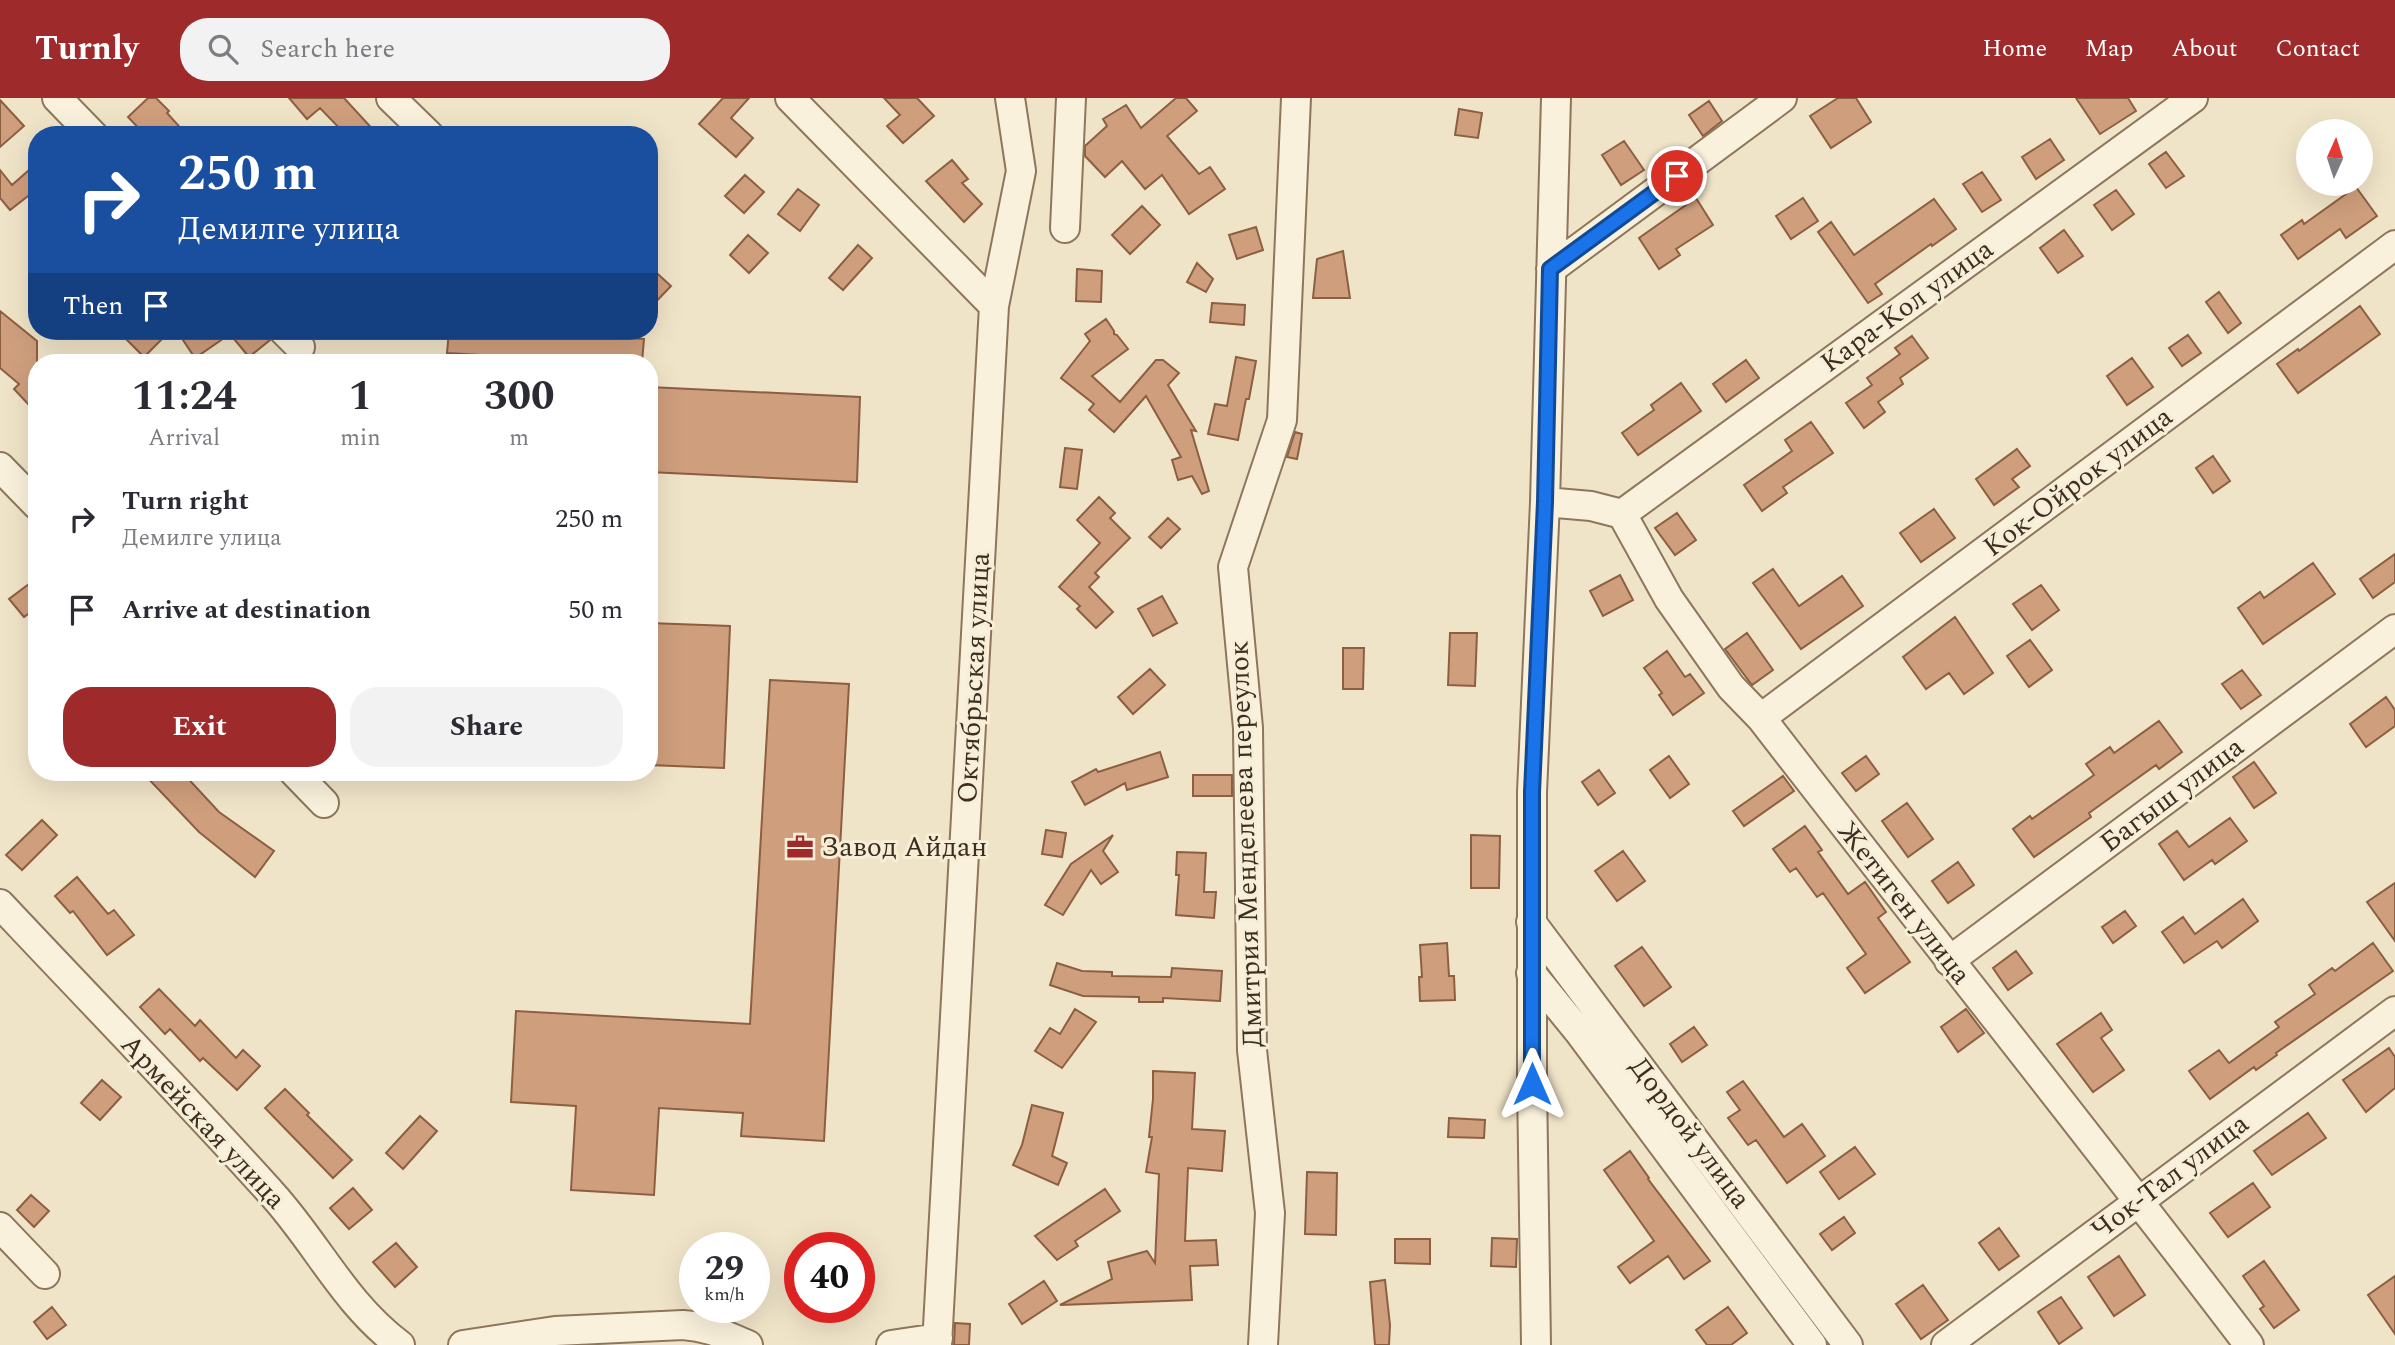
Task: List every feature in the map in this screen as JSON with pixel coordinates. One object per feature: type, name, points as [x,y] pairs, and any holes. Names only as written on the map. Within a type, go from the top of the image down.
[{"type":"street","points":[[57,98],[84,126]]},
{"type":"street","points":[[391,98],[420,126]]},
{"type":"street","points":[[790,98],[994,306]]},
{"type":"street","name":"Октябрьская улица","points":[[937,1342],[994,306],[1021,171],[1010,98]]},
{"type":"street","points":[[1065,228],[1072,98]]},
{"type":"street","name":"Дмитрия Менделеева переулок","points":[[1263,1345],[1270,1213],[1252,1050],[1248,728],[1233,567],[1282,420],[1296,98]]},
{"type":"street","points":[[1536,1345],[1531,973],[1532,792],[1545,502],[1556,98]]},
{"type":"street","points":[[1550,269],[1782,98]]},
{"type":"street","name":"Кара-Кол улица","points":[[1622,514],[2193,98]]},
{"type":"street","name":"Кок-Ойрок улица","points":[[1761,718],[2395,245]]},
{"type":"street","points":[[0,467],[28,496]]},
{"type":"street","points":[[1545,502],[1591,506],[1622,514]]},
{"type":"street","name":"Жетиген улица","points":[[1622,514],[1670,599],[1731,687],[1761,718],[2139,1200],[2249,1345]]},
{"type":"street","name":"Багыш улица","points":[[1949,961],[2395,629]]},
{"type":"street","points":[[303,781],[324,803]]},
{"type":"street","name":"Армейская улица","points":[[0,904],[276,1198],[353,1301],[370,1321],[400,1345]]},
{"type":"street","name":"Дордой улица","points":[[1531,922],[1848,1345]]},
{"type":"street","points":[[1531,973],[1572,974]]},
{"type":"street","name":"Дордой улица","points":[[1531,973],[1812,1345]]},
{"type":"street","name":"Чок-Тал улица","points":[[1946,1345],[2395,1011]]},
{"type":"street","points":[[1532,1052],[1544,1032],[1555,1028],[1578,1032]]},
{"type":"street","points":[[0,1227],[45,1273]]},
{"type":"street","points":[[463,1345],[555,1331],[683,1325],[701,1326],[723,1332],[748,1345]]},
{"type":"street","points":[[891,1345],[937,1342]]},
{"type":"building","points":[[148,98],[156,98],[179,126],[136,126],[128,117]]},
{"type":"building","points":[[289,98],[344,98],[370,126],[337,126],[320,108],[307,119]]},
{"type":"building","points":[[723,98],[749,98],[731,118],[753,138],[736,157],[699,124]]},
{"type":"building","points":[[884,98],[917,98],[934,116],[903,143],[887,126],[900,115]]},
{"type":"building","points":[[1176,98],[1186,98],[1197,111],[1167,136],[1199,174],[1210,167],[1225,189],[1189,214],[1162,175],[1145,189],[1122,161],[1105,177],[1085,156],[1085,146],[1107,126],[1103,119],[1126,105],[1141,128]]},
{"type":"building","points":[[1838,98],[1856,98],[1871,122],[1831,148],[1810,116]]},
{"type":"building","points":[[2076,98],[2128,98],[2136,111],[2100,134]]},
{"type":"building","points":[[0,100],[24,126],[0,147]]},
{"type":"building","points":[[1709,101],[1722,121],[1703,136],[1689,115]]},
{"type":"building","points":[[1459,109],[1482,113],[1478,138],[1455,135]]},
{"type":"building","points":[[2050,139],[2064,160],[2036,179],[2022,157]]},
{"type":"building","points":[[1624,141],[1644,170],[1621,185],[1602,155]]},
{"type":"building","points":[[2166,152],[2184,176],[2166,188],[2149,164]]},
{"type":"building","points":[[952,160],[968,179],[962,183],[982,204],[964,222],[926,181]]},
{"type":"building","points":[[0,170],[12,185],[28,171],[28,196],[10,210],[0,198]]},
{"type":"building","points":[[1982,172],[2001,200],[1982,212],[1963,184]]},
{"type":"building","points":[[745,175],[764,192],[744,213],[725,196]]},
{"type":"building","points":[[798,189],[819,205],[800,231],[778,214]]},
{"type":"building","points":[[2116,190],[2134,214],[2112,230],[2094,205]]},
{"type":"building","points":[[2343,196],[2363,196],[2377,216],[2346,238],[2340,229],[2298,259],[2281,235],[2302,220],[2304,224]]},
{"type":"building","points":[[1696,198],[1713,225],[1676,249],[1680,255],[1659,269],[1639,238]]},
{"type":"building","points":[[1803,198],[1818,221],[1791,239],[1776,216]]},
{"type":"building","points":[[1934,199],[1956,229],[1875,284],[1882,294],[1868,303],[1818,232],[1831,222],[1854,255]]},
{"type":"building","points":[[1142,206],[1160,225],[1130,254],[1112,235]]},
{"type":"building","points":[[1256,227],[1263,250],[1237,259],[1229,235]]},
{"type":"building","points":[[2064,230],[2083,256],[2058,273],[2040,248]]},
{"type":"building","points":[[748,235],[768,253],[749,273],[730,255]]},
{"type":"building","points":[[858,245],[872,258],[843,290],[829,278]]},
{"type":"building","points":[[1343,251],[1350,298],[1313,298],[1317,259]]},
{"type":"building","points":[[1197,263],[1213,279],[1206,292],[1187,282]]},
{"type":"building","points":[[1077,269],[1102,271],[1101,302],[1076,301]]},
{"type":"building","points":[[658,274],[671,286],[658,300]]},
{"type":"building","points":[[2219,292],[2241,323],[2228,333],[2206,302]]},
{"type":"building","points":[[1212,303],[1245,305],[1244,325],[1210,322]]},
{"type":"building","points":[[2360,306],[2380,334],[2298,393],[2277,364]]},
{"type":"building","points":[[0,311],[28,334],[28,340],[37,341],[37,354],[28,354],[28,404],[14,389],[19,384],[0,368]]},
{"type":"building","points":[[1106,319],[1114,334],[1128,349],[1092,376],[1120,402],[1156,360],[1163,360],[1179,373],[1168,385],[1196,431],[1191,430],[1209,491],[1202,494],[1192,476],[1178,480],[1172,460],[1181,457],[1146,396],[1114,432],[1089,410],[1094,404],[1061,378],[1090,341],[1085,334]]},
{"type":"building","points":[[2188,335],[2201,353],[2182,366],[2169,348]]},
{"type":"building","points":[[1912,336],[1928,358],[1900,378],[1903,384],[1878,402],[1885,412],[1864,428],[1846,403],[1872,385],[1867,378],[1900,354],[1895,348]]},
{"type":"building","points":[[127,340],[161,340],[147,354],[141,354]]},
{"type":"building","points":[[183,340],[221,340],[201,354],[192,354]]},
{"type":"building","points":[[235,340],[270,340],[253,354],[247,354]]},
{"type":"building","points":[[448,340],[644,340],[643,354],[447,353]]},
{"type":"building","points":[[1236,357],[1256,361],[1238,440],[1208,434],[1215,404],[1227,406]]},
{"type":"building","points":[[2132,358],[2153,387],[2127,405],[2107,376]]},
{"type":"building","points":[[1746,360],[1759,378],[1726,402],[1713,384]]},
{"type":"building","points":[[1681,383],[1701,411],[1638,455],[1622,433],[1654,410],[1651,405]]},
{"type":"building","points":[[658,387],[860,397],[857,482],[658,472]]},
{"type":"building","points":[[1811,422],[1833,453],[1783,487],[1787,493],[1762,511],[1744,485],[1792,451],[1785,440]]},
{"type":"building","points":[[1295,432],[1302,434],[1297,459],[1287,457]]},
{"type":"building","points":[[1065,448],[1082,450],[1077,489],[1060,487]]},
{"type":"building","points":[[2017,449],[2030,466],[2012,479],[2019,487],[1994,505],[1976,479]]},
{"type":"building","points":[[2213,456],[2230,481],[2213,493],[2196,468]]},
{"type":"building","points":[[1099,497],[1115,513],[1110,518],[1130,538],[1095,573],[1099,577],[1089,587],[1113,612],[1096,628],[1077,609],[1080,606],[1059,587],[1100,543],[1077,520]]},
{"type":"building","points":[[1934,509],[1955,538],[1921,562],[1900,533]]},
{"type":"building","points":[[1677,513],[1696,540],[1675,555],[1655,528]]},
{"type":"building","points":[[1168,518],[1180,529],[1161,548],[1149,537]]},
{"type":"building","points":[[2395,554],[2395,582],[2373,598],[2360,579]]},
{"type":"building","points":[[2313,563],[2335,594],[2263,644],[2238,608],[2260,592],[2264,598]]},
{"type":"building","points":[[1773,569],[1799,606],[1842,576],[1863,606],[1801,649],[1753,583]]},
{"type":"building","points":[[1620,575],[1633,600],[1603,616],[1590,591]]},
{"type":"building","points":[[28,585],[28,614],[24,617],[9,599]]},
{"type":"building","points":[[2041,585],[2059,610],[2032,630],[2013,604]]},
{"type":"building","points":[[1162,596],[1177,623],[1153,636],[1138,609]]},
{"type":"building","points":[[1955,617],[1993,673],[1964,694],[1949,673],[1926,689],[1903,657]]},
{"type":"building","points":[[658,623],[730,626],[724,768],[658,765]]},
{"type":"building","points":[[1450,633],[1477,633],[1475,686],[1448,685]]},
{"type":"building","points":[[1747,633],[1773,670],[1752,685],[1725,649]]},
{"type":"building","points":[[2030,640],[2052,670],[2029,687],[2007,656]]},
{"type":"building","points":[[1343,648],[1364,648],[1363,689],[1343,689]]},
{"type":"building","points":[[1667,651],[1685,677],[1690,674],[1704,693],[1673,715],[1659,695],[1662,693],[1644,668]]},
{"type":"building","points":[[1150,669],[1165,685],[1133,714],[1118,697]]},
{"type":"building","points":[[2242,670],[2261,695],[2241,709],[2222,684]]},
{"type":"building","name":"Завод Айдан","points":[[770,680],[849,684],[824,1141],[741,1136],[743,1113],[659,1108],[654,1195],[571,1190],[576,1106],[511,1102],[516,1011],[750,1024]]},
{"type":"building","points":[[2386,697],[2395,710],[2395,726],[2366,747],[2350,724]]},
{"type":"building","points":[[2159,721],[2182,752],[2159,769],[2156,765],[2089,813],[2091,817],[2034,857],[2013,829],[2030,816],[2032,819],[2094,775],[2086,764],[2110,747],[2114,753]]},
{"type":"building","points":[[1160,752],[1168,777],[1127,790],[1125,783],[1085,805],[1072,782],[1096,769],[1098,772]]},
{"type":"building","points":[[1669,756],[1689,784],[1670,798],[1650,770]]},
{"type":"building","points":[[1866,756],[1879,774],[1856,791],[1842,773]]},
{"type":"building","points":[[2254,762],[2276,793],[2254,808],[2233,777]]},
{"type":"building","points":[[1599,770],[1615,793],[1598,805],[1582,782]]},
{"type":"building","points":[[1193,775],[1232,775],[1232,796],[1193,796]]},
{"type":"building","points":[[1783,776],[1794,791],[1744,826],[1733,811]]},
{"type":"building","points":[[151,781],[190,781],[219,812],[274,851],[255,877],[199,832]]},
{"type":"building","points":[[1907,803],[1933,839],[1908,857],[1882,821]]},
{"type":"building","points":[[2230,818],[2247,841],[2215,864],[2212,860],[2184,880],[2159,844],[2177,831],[2189,847]]},
{"type":"building","points":[[42,820],[57,835],[22,870],[6,855]]},
{"type":"building","points":[[1805,826],[1822,850],[1818,852],[1848,894],[1865,882],[1886,912],[1878,918],[1910,962],[1865,993],[1847,968],[1866,954],[1823,893],[1817,897],[1796,868],[1790,872],[1773,849]]},
{"type":"building","points":[[1046,830],[1066,833],[1062,857],[1042,854]]},
{"type":"building","points":[[1113,835],[1103,851],[1118,872],[1101,884],[1091,870],[1063,915],[1045,905],[1071,864]]},
{"type":"building","points":[[1471,835],[1500,836],[1499,888],[1471,888]]},
{"type":"building","points":[[1623,851],[1645,881],[1617,901],[1595,871]]},
{"type":"building","points":[[1177,852],[1206,853],[1204,892],[1216,892],[1214,918],[1176,915],[1179,875],[1176,875]]},
{"type":"building","points":[[1958,862],[1974,885],[1948,903],[1932,881]]},
{"type":"building","points":[[77,877],[108,914],[114,910],[134,935],[107,955],[73,911],[70,913],[55,896]]},
{"type":"building","points":[[2395,883],[2395,941],[2367,902]]},
{"type":"building","points":[[2243,899],[2258,921],[2222,948],[2217,941],[2184,963],[2162,932],[2183,917],[2195,934]]},
{"type":"building","points":[[2125,911],[2136,926],[2113,943],[2102,927]]},
{"type":"building","points":[[1447,943],[1449,976],[1454,976],[1455,1000],[1420,1001],[1420,945]]},
{"type":"building","points":[[2373,943],[2393,971],[2256,1070],[2254,1067],[2210,1099],[2189,1071],[2219,1050],[2229,1063],[2279,1027],[2275,1022],[2315,994],[2309,985],[2332,968],[2335,971]]},
{"type":"building","points":[[1642,947],[1671,987],[1644,1006],[1615,966]]},
{"type":"building","points":[[2016,951],[2032,973],[2008,990],[1993,968]]},
{"type":"building","points":[[1057,963],[1082,971],[1112,972],[1112,976],[1171,977],[1172,968],[1222,971],[1220,1001],[1163,998],[1163,1002],[1139,1002],[1139,997],[1083,996],[1050,985]]},
{"type":"building","points":[[159,989],[195,1026],[200,1020],[236,1058],[243,1050],[260,1066],[237,1090],[203,1058],[200,1061],[170,1029],[165,1034],[140,1007]]},
{"type":"building","points":[[1075,1009],[1096,1022],[1062,1068],[1035,1051],[1050,1028],[1060,1034]]},
{"type":"building","points":[[1966,1009],[1984,1033],[1958,1052],[1941,1027]]},
{"type":"building","points":[[2101,1013],[2112,1030],[2101,1038],[2124,1070],[2093,1092],[2057,1044]]},
{"type":"building","points":[[1694,1027],[1707,1045],[1682,1062],[1670,1044]]},
{"type":"building","points":[[2389,1048],[2395,1057],[2395,1088],[2366,1112],[2343,1080]]},
{"type":"building","points":[[1153,1071],[1195,1073],[1192,1129],[1225,1131],[1222,1171],[1188,1168],[1185,1241],[1216,1240],[1218,1265],[1190,1266],[1192,1300],[1060,1305],[1112,1279],[1108,1262],[1147,1251],[1155,1263],[1159,1174],[1146,1172],[1152,1137],[1149,1137]]},
{"type":"building","points":[[102,1080],[121,1097],[100,1120],[81,1103]]},
{"type":"building","points":[[1743,1081],[1784,1137],[1802,1124],[1825,1156],[1787,1183],[1756,1140],[1748,1145],[1728,1118],[1740,1110],[1727,1092]]},
{"type":"building","points":[[285,1089],[352,1160],[333,1178],[265,1108]]},
{"type":"building","points":[[1032,1105],[1063,1113],[1052,1156],[1067,1163],[1058,1185],[1013,1165],[1022,1145]]},
{"type":"building","points":[[2308,1113],[2326,1138],[2272,1175],[2254,1151]]},
{"type":"building","points":[[420,1116],[437,1131],[403,1169],[386,1153]]},
{"type":"building","points":[[1449,1118],[1485,1120],[1484,1138],[1448,1137]]},
{"type":"building","points":[[1855,1147],[1875,1174],[1839,1199],[1820,1172]]},
{"type":"building","points":[[1630,1151],[1710,1261],[1684,1279],[1668,1256],[1630,1283],[1618,1267],[1654,1241],[1604,1170]]},
{"type":"building","points":[[1307,1172],[1337,1173],[1336,1235],[1305,1234]]},
{"type":"building","points":[[2253,1183],[2270,1207],[2228,1237],[2210,1213]]},
{"type":"building","points":[[353,1188],[372,1210],[349,1229],[330,1208]]},
{"type":"building","points":[[1105,1189],[1120,1211],[1075,1241],[1078,1246],[1057,1260],[1035,1236]]},
{"type":"building","points":[[31,1195],[49,1211],[34,1227],[17,1210]]},
{"type":"building","points":[[1844,1217],[1855,1233],[1832,1250],[1820,1234]]},
{"type":"building","points":[[1999,1228],[2019,1256],[1999,1270],[1979,1243]]},
{"type":"building","points":[[1492,1238],[1517,1239],[1516,1267],[1491,1266]]},
{"type":"building","points":[[1395,1239],[1430,1239],[1430,1264],[1395,1263]]},
{"type":"building","points":[[396,1243],[417,1267],[395,1287],[373,1262]]},
{"type":"building","points":[[2119,1256],[2145,1295],[2114,1316],[2088,1277]]},
{"type":"building","points":[[2264,1261],[2299,1310],[2274,1328],[2260,1309],[2264,1306],[2243,1276]]},
{"type":"building","points":[[2395,1276],[2395,1334],[2368,1295]]},
{"type":"building","points":[[1385,1280],[1390,1325],[1389,1345],[1375,1345],[1370,1282]]},
{"type":"building","points":[[1044,1281],[1057,1301],[1022,1324],[1009,1304]]},
{"type":"building","points":[[1923,1285],[1948,1320],[1921,1339],[1896,1304]]},
{"type":"building","points":[[2061,1297],[2082,1328],[2059,1344],[2038,1312]]},
{"type":"building","points":[[52,1307],[66,1325],[47,1339],[34,1322]]},
{"type":"building","points":[[1728,1307],[1747,1333],[1731,1345],[1707,1345],[1696,1330]]},
{"type":"building","points":[[955,1323],[970,1324],[969,1345],[954,1345]]},
{"type":"place","name":"Завод Айдан","points":[[800,847]]},
{"type":"route","points":[[1532,1084],[1532,792],[1545,502],[1550,269],[1677,176]]}]
